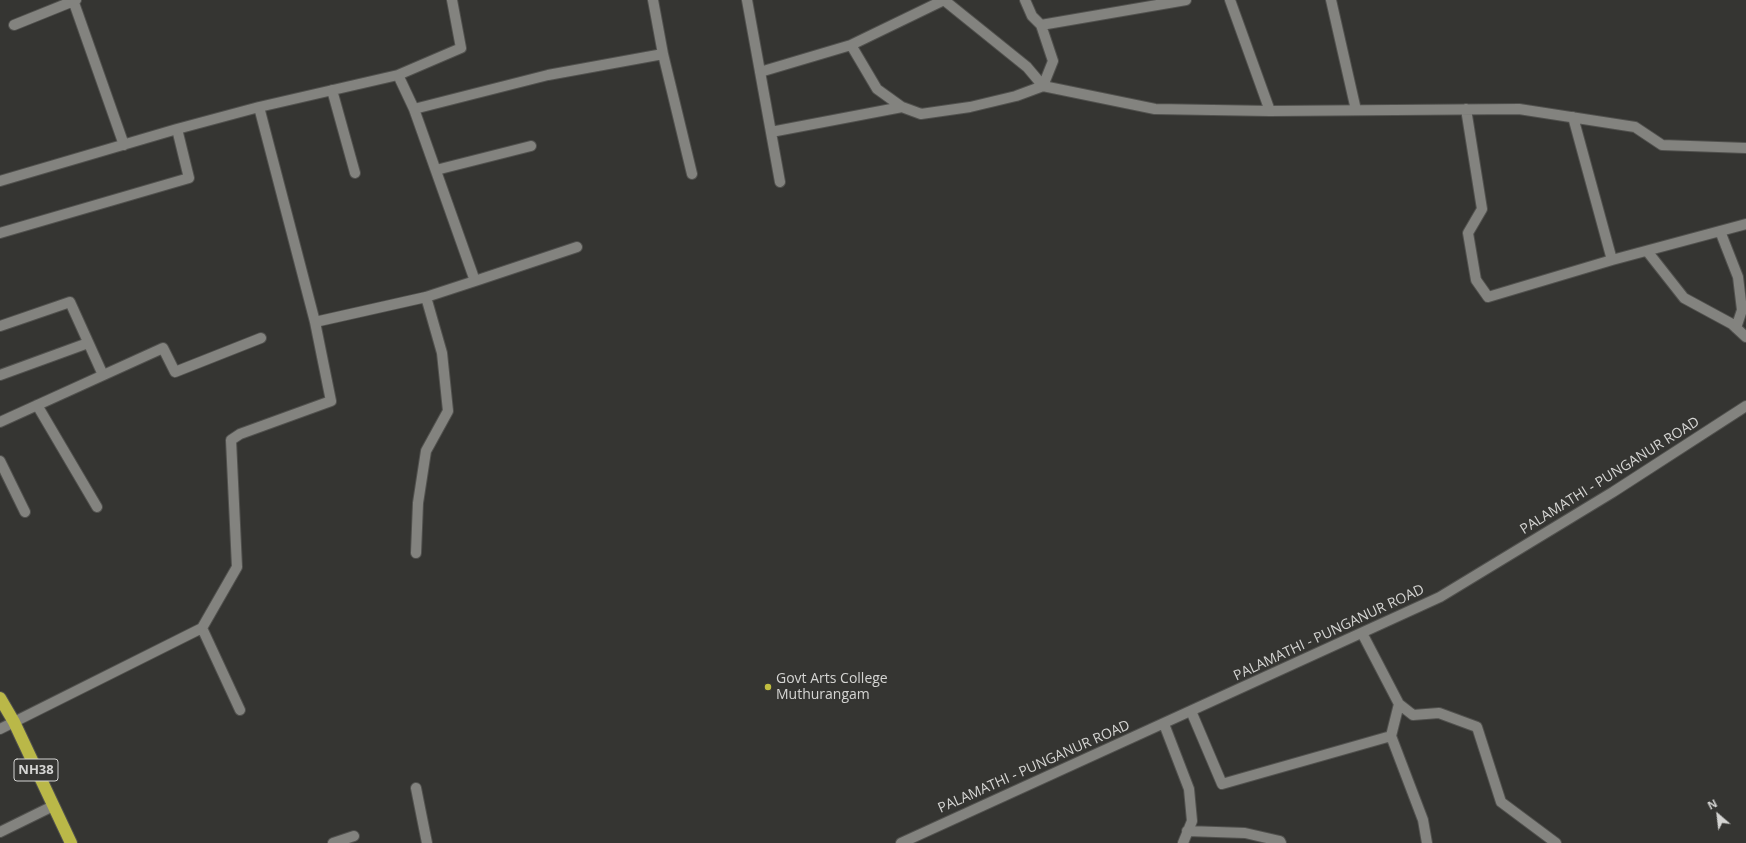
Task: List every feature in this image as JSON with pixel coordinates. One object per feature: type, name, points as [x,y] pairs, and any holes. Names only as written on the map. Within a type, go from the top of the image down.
[{"type":"highway","name":"NH38","points":[[0,698],[14,722],[70,843]]},
{"type":"street","points":[[14,25],[74,0],[124,144]]},
{"type":"street","points":[[0,181],[124,144],[259,107],[398,75],[461,48],[452,0]]},
{"type":"street","points":[[653,0],[663,54],[692,174]]},
{"type":"street","points":[[747,0],[780,182]]},
{"type":"street","points":[[760,72],[851,45],[944,0],[1027,67],[1043,86]]},
{"type":"street","points":[[1025,0],[1032,16],[1041,25],[1053,61],[1043,86]]},
{"type":"street","points":[[1041,25],[1186,0]]},
{"type":"street","points":[[1230,0],[1270,111]]},
{"type":"street","points":[[1331,0],[1356,110]]},
{"type":"street","points":[[851,45],[876,89],[902,106],[921,114],[970,106],[1016,96],[1043,86],[1155,109],[1270,111],[1519,109],[1635,127],[1662,145],[1746,148]]},
{"type":"street","points":[[414,109],[548,75],[663,54]]},
{"type":"street","points":[[398,75],[414,109],[475,281]]},
{"type":"street","points":[[332,90],[356,173]]},
{"type":"street","points":[[771,132],[902,106]]},
{"type":"street","points":[[0,729],[202,628],[237,567],[232,440],[240,434],[331,401],[315,322],[259,107]]},
{"type":"street","points":[[1466,110],[1482,209],[1468,233],[1476,280],[1488,297],[1612,260],[1746,224]]},
{"type":"street","points":[[1573,117],[1612,260]]},
{"type":"street","points":[[0,233],[189,178],[177,129]]},
{"type":"street","points":[[436,170],[531,146]]},
{"type":"street","points":[[1720,231],[1738,277],[1742,310],[1736,328]]},
{"type":"street","points":[[315,322],[426,297],[577,247]]},
{"type":"street","points":[[1647,251],[1684,298],[1732,324],[1746,337]]},
{"type":"street","points":[[416,553],[418,503],[426,451],[448,411],[442,353],[426,297]]},
{"type":"street","points":[[0,326],[70,302],[103,374]]},
{"type":"street","points":[[0,422],[163,348],[175,372],[261,338]]},
{"type":"street","points":[[0,375],[88,343]]},
{"type":"street","points":[[37,405],[97,507]]},
{"type":"street","name":"PALAMATHI - PUNGANUR ROAD","points":[[902,843],[1440,597],[1613,492],[1746,406]]},
{"type":"street","points":[[0,461],[25,512]]},
{"type":"street","points":[[202,628],[240,710]]},
{"type":"street","points":[[1362,633],[1399,704],[1413,715],[1439,713],[1477,727],[1502,802],[1556,843]]},
{"type":"street","points":[[1399,704],[1391,736],[1423,820],[1427,843]]},
{"type":"street","points":[[1191,711],[1222,784],[1391,736]]},
{"type":"street","points":[[1164,724],[1189,789],[1192,820],[1183,843]]},
{"type":"street","points":[[416,788],[427,843]]},
{"type":"street","points":[[0,832],[53,806]]},
{"type":"street","points":[[1188,831],[1245,833],[1280,841],[1280,843]]},
{"type":"street","points":[[333,843],[354,836]]},
{"type":"place","name":"Govt Arts College Muthurangam","points":[[768,687]]}]
